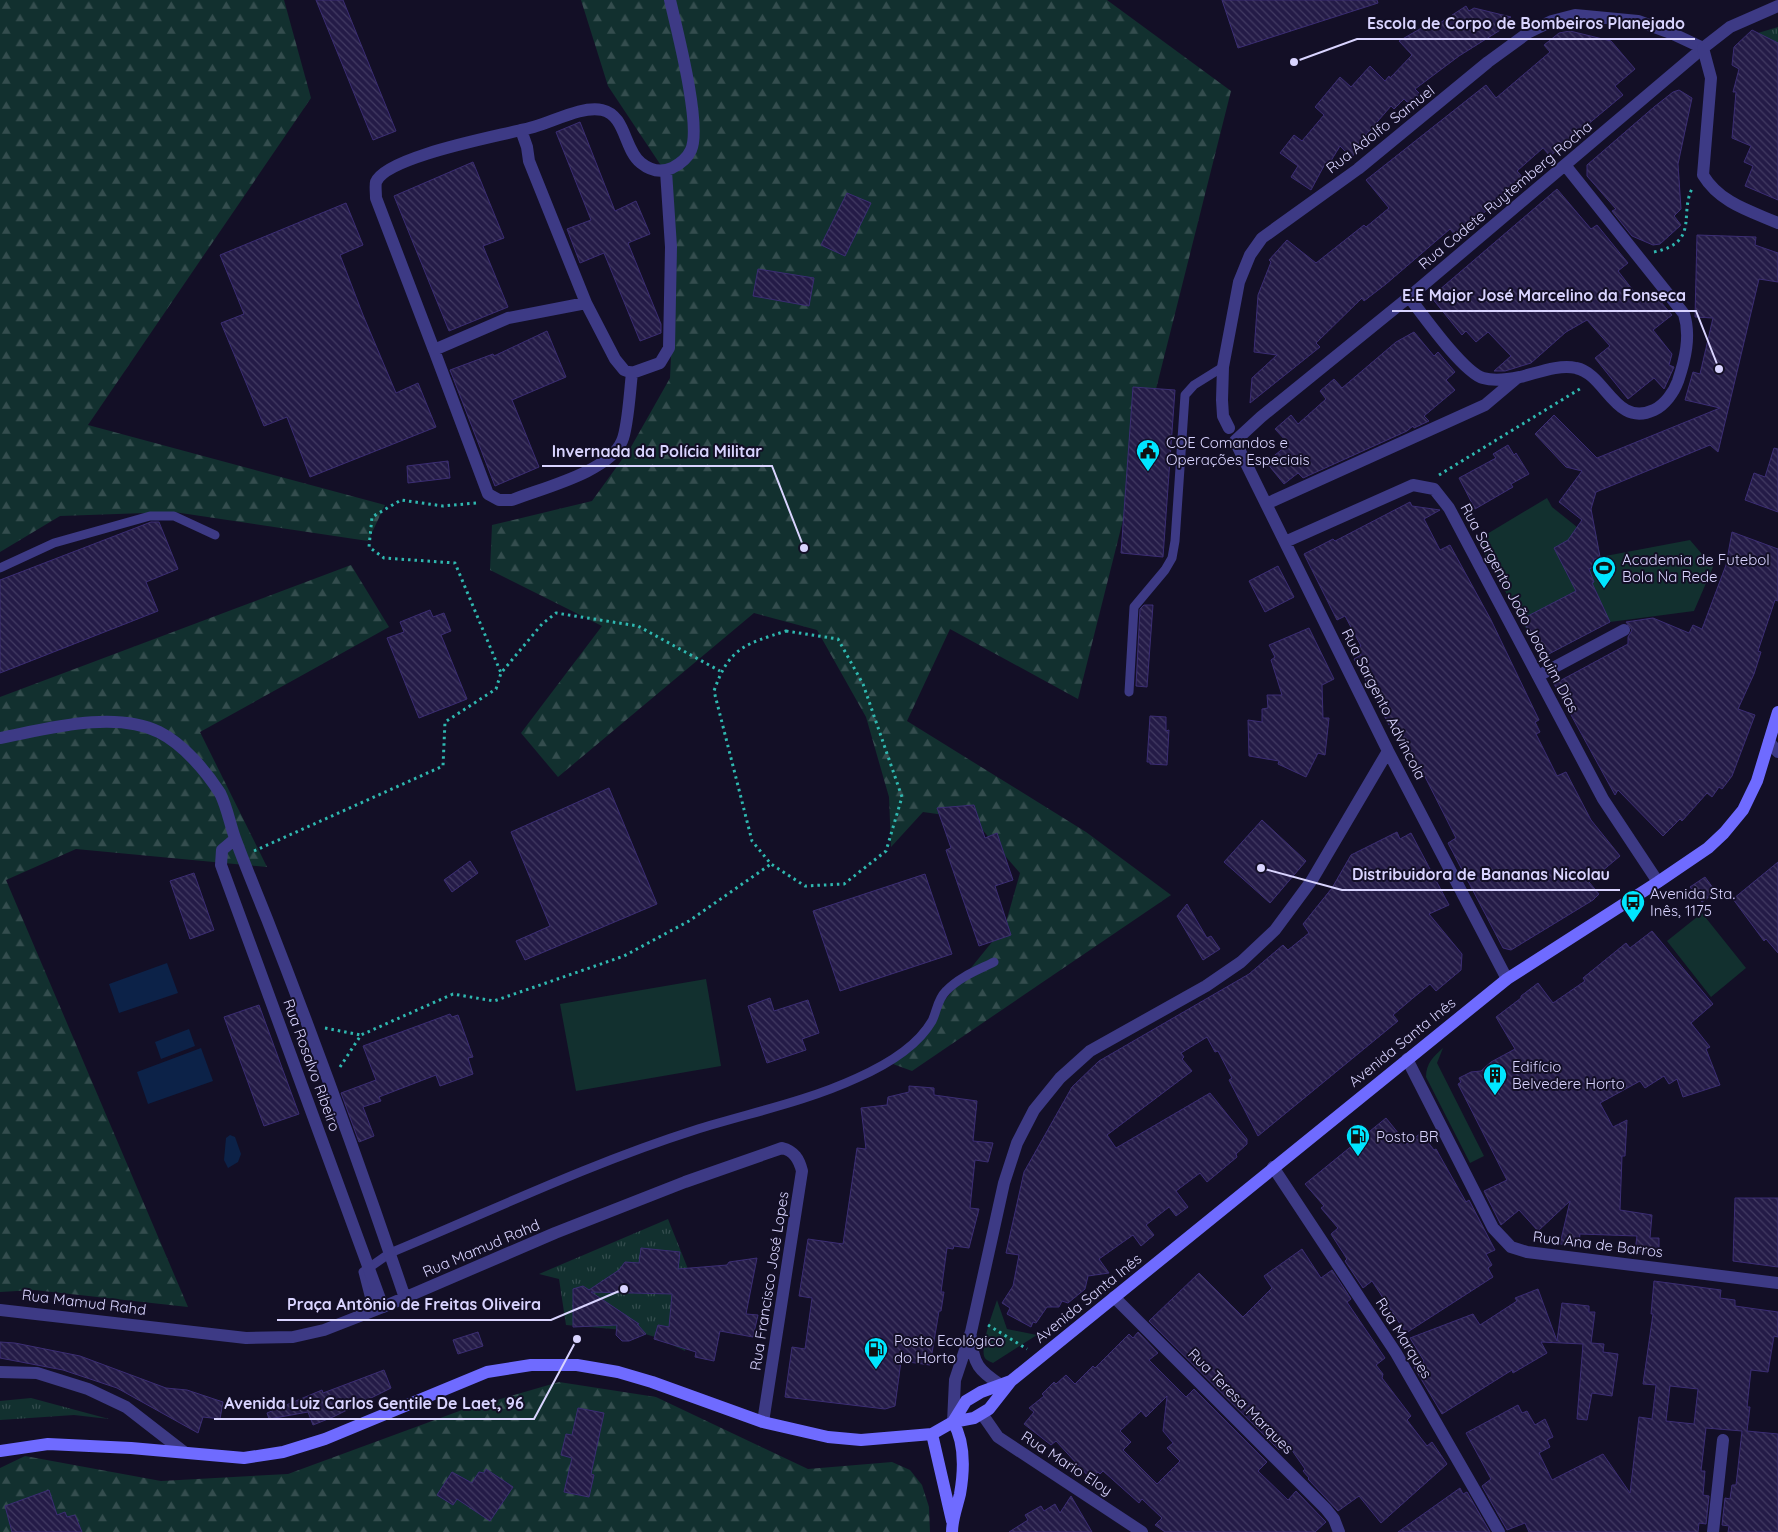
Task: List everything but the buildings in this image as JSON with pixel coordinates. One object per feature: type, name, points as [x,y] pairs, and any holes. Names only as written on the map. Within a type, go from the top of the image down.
[{"type":"main road","name":"Avenida Santa Inês","points":[[954,1422],[966,1401],[981,1392],[1006,1383],[1040,1358],[1273,1166],[1507,979],[1708,848],[1724,833],[1743,810],[1757,781],[1778,712]]},
{"type":"main road","points":[[0,1451],[48,1444],[184,1452],[244,1458],[283,1452],[325,1439],[487,1372],[531,1365],[577,1365],[618,1372],[652,1382],[764,1422],[819,1435],[861,1440],[932,1434],[954,1422],[960,1434],[962,1448],[960,1492],[952,1528]]},
{"type":"main road","name":"Avenida Santa Inês","points":[[954,1422],[974,1418],[990,1409],[1006,1383]]},
{"type":"main road","points":[[932,1434],[952,1528]]},
{"type":"street","points":[[632,373],[622,441],[611,458],[594,468],[512,500],[499,500],[488,494],[376,198],[376,183],[382,175],[422,154],[521,130],[537,128],[577,112],[602,110],[613,115],[639,162],[652,171],[666,171],[681,164],[691,150],[694,133],[690,90],[670,0]]},
{"type":"street","name":"Rua Cadete Ruytemberg Rocha","points":[[1235,441],[1261,417],[1409,297],[1703,48],[1730,27],[1778,6]]},
{"type":"street","name":"Rua Adolfo Samuel","points":[[1229,428],[1223,416],[1223,367],[1239,282],[1250,255],[1262,238],[1358,169],[1488,62],[1529,32],[1552,21],[1575,15],[1613,17],[1646,24],[1703,48]]},
{"type":"street","points":[[1703,48],[1711,78],[1703,175],[1719,195],[1739,207],[1778,223]]},
{"type":"street","points":[[521,130],[527,148],[528,161],[586,303],[615,359],[624,370],[632,373],[660,363],[669,348],[672,247],[666,171]]},
{"type":"street","points":[[1409,297],[1460,360],[1471,372],[1483,378],[1517,378],[1563,368],[1576,368],[1595,380],[1622,408],[1633,412],[1649,412],[1659,408],[1669,397],[1677,383],[1686,353],[1686,323],[1678,304],[1566,165]]},
{"type":"street","points":[[434,350],[508,318],[586,303]]},
{"type":"street","points":[[1266,504],[1485,405],[1517,378]]},
{"type":"street","name":"Rua Sargento Advíncola","points":[[1235,441],[1388,751],[1507,979]]},
{"type":"street","points":[[1284,542],[1413,486],[1422,486]]},
{"type":"street","name":"Rua Sargento João Joaquim Dias","points":[[1422,486],[1434,489],[1445,502],[1603,799],[1658,882]]},
{"type":"street","points":[[1538,676],[1624,630]]},
{"type":"street","name":"Rua Rosalvo Ribeiro","points":[[0,738],[60,727],[115,722],[138,724],[159,732],[187,753],[219,793],[307,1025],[405,1298]]},
{"type":"street","points":[[1769,742],[1778,752]]},
{"type":"street","points":[[954,1422],[955,1380],[971,1332],[1004,1183],[1017,1143],[1034,1110],[1060,1078],[1090,1051],[1206,986],[1241,962],[1275,930],[1312,880],[1388,751]]},
{"type":"street","name":"Rua Rosalvo Ribeiro","points":[[235,839],[222,850],[221,865],[368,1266],[378,1309]]},
{"type":"street","name":"Rua Ana de Barros","points":[[1406,1059],[1493,1228],[1511,1247],[1526,1252],[1778,1283]]},
{"type":"street","name":"Rua Mamud Rahd","points":[[0,1310],[263,1338],[288,1338],[324,1330],[378,1309],[555,1233],[676,1185],[774,1149],[788,1150]]},
{"type":"street","name":"Rua Francisco José Lopes","points":[[764,1422],[802,1171],[800,1162],[788,1150]]},
{"type":"street","name":"Rua Marques","points":[[1273,1166],[1396,1353],[1499,1532]]},
{"type":"street","name":"Rua Teresa Marques","points":[[1114,1297],[1326,1509],[1334,1519],[1339,1532]]},
{"type":"street","points":[[971,1332],[975,1361],[986,1376],[1006,1383]]},
{"type":"street","points":[[0,1372],[37,1373],[88,1389],[126,1407],[184,1452]]},
{"type":"street","name":"Rua Mario Eloy","points":[[982,1414],[998,1437],[1142,1532]]},
{"type":"street","points":[[1713,1532],[1723,1440]]},
{"type":"lane","points":[[1128,692],[1134,607],[1165,570],[1172,558],[1175,541],[1185,395],[1194,385],[1223,367]]},
{"type":"lane","points":[[0,568],[54,543],[150,516],[174,516],[214,535]]},
{"type":"lane","points":[[368,1266],[390,1253],[604,1163],[695,1130],[820,1093],[858,1078],[896,1056],[922,1034],[932,1020],[937,1004],[946,991],[961,979],[994,962]]},
{"type":"path","points":[[1639,255],[1660,251],[1683,235],[1687,223],[1690,192],[1703,175]]},
{"type":"path","points":[[1422,486],[1595,380]]},
{"type":"path","points":[[499,500],[443,506],[402,500],[372,517],[369,547],[384,558],[455,563],[501,673]]},
{"type":"path","points":[[242,857],[444,766],[446,722],[496,689],[501,673],[542,624],[556,613],[638,626],[720,671]]},
{"type":"path","points":[[786,630],[838,639],[863,684],[902,797],[886,851],[844,884],[805,886],[771,864],[752,841],[714,691],[720,671],[743,646],[786,630]]},
{"type":"path","points":[[328,1085],[361,1035],[453,994],[494,1001],[624,956],[689,921],[771,864]]},
{"type":"path","points":[[307,1025],[361,1035]]},
{"type":"path","points":[[974,1316],[1040,1358]]},
{"type":"green space","points":[[0,0],[284,0],[311,98],[88,425],[385,505],[368,541],[174,512],[60,516],[0,552]]},
{"type":"green space","points":[[581,0],[1107,0],[1231,91],[1078,699],[950,629],[907,721],[1086,832],[1171,895],[912,1071],[893,1064],[1005,926],[1020,873],[973,819],[923,812],[891,847],[889,797],[866,717],[817,630],[754,613],[558,777],[521,733],[602,626],[490,570],[492,525],[592,501],[631,447],[670,378],[676,251],[670,179],[608,86]]},
{"type":"green space","points":[[1778,27],[1778,51],[1748,36]]},
{"type":"green space","name":"Academia de Futebol Bola Na Rede","points":[[1547,498],[1552,507],[1587,535],[1596,533],[1600,557],[1690,540],[1713,567],[1694,611],[1610,622],[1542,658],[1477,540]]},
{"type":"green space","points":[[351,565],[389,627],[200,732],[267,867],[76,849],[6,880],[188,1307],[34,1290],[0,1292],[0,697]]},
{"type":"green space","points":[[1702,913],[1746,968],[1711,997],[1667,941]]},
{"type":"green space","points":[[706,979],[721,1066],[576,1091],[560,1004]]},
{"type":"green space","points":[[1443,1048],[1437,1063],[1484,1156],[1470,1163],[1426,1077],[1429,1064]]},
{"type":"green space","points":[[668,1219],[688,1269],[695,1302],[685,1351],[658,1338],[636,1331],[566,1325],[559,1279],[539,1274]]},
{"type":"green space","points":[[997,1300],[1007,1329],[1037,1335],[993,1363],[984,1356],[984,1344]]},
{"type":"green space","points":[[559,1382],[656,1397],[808,1469],[892,1462],[910,1470],[922,1485],[929,1507],[930,1532],[0,1532],[0,1468],[25,1456],[161,1481],[288,1474],[462,1410]]},
{"type":"green space","points":[[31,1398],[109,1419],[74,1415],[0,1420],[0,1401]]},
{"type":"water","points":[[167,963],[178,993],[119,1013],[109,984]]},
{"type":"water","points":[[189,1029],[195,1046],[161,1059],[155,1042]]},
{"type":"water","points":[[201,1048],[213,1081],[148,1104],[137,1072]]},
{"type":"water","points":[[230,1135],[235,1137],[241,1154],[238,1162],[228,1168],[224,1160],[226,1138]]},
{"type":"place","name":"Escola de Corpo de Bombeiros Planejado","points":[[1294,62]]},
{"type":"place","name":"E.E Major José Marcelino da Fonseca","points":[[1719,369]]},
{"type":"place","name":"COE Comandos e Operações Especiais","points":[[1148,472]]},
{"type":"place","name":"Invernada da Polícia Militar","points":[[804,548]]},
{"type":"place","name":"Academia de Futebol Bola Na Rede","points":[[1604,589]]},
{"type":"place","name":"Distribuidora de Bananas Nicolau","points":[[1261,868]]},
{"type":"place","name":"Avenida Sta. Inês, 1175","points":[[1633,923]]},
{"type":"place","name":"Edifício Belvedere Horto","points":[[1495,1096]]},
{"type":"place","name":"Posto BR","points":[[1358,1157]]},
{"type":"place","name":"Praça Antônio de Freitas Oliveira","points":[[624,1289]]},
{"type":"place","name":"Avenida Luiz Carlos Gentile De Laet, 96","points":[[577,1339]]},
{"type":"place","name":"Posto Ecológico do Horto","points":[[876,1370]]}]
